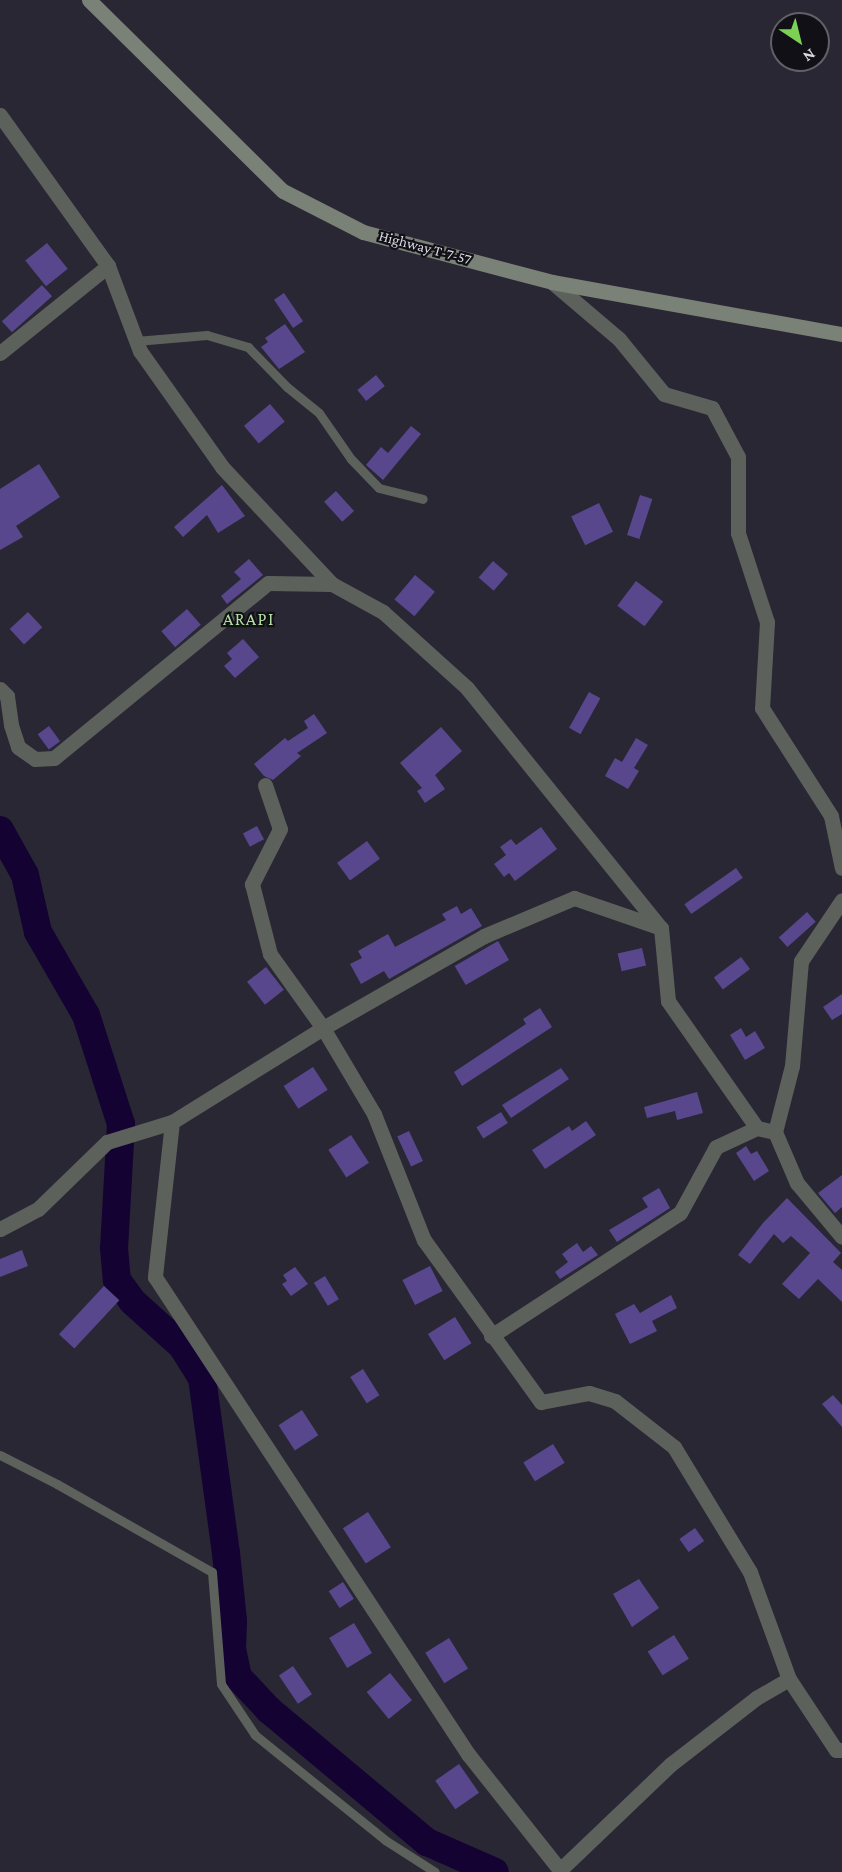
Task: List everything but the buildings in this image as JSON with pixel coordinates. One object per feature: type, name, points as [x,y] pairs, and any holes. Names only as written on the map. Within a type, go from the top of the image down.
[{"type":"street","name":"Highway T-7-57","points":[[89,0],[284,191],[363,232],[552,282],[842,334]]},
{"type":"street","points":[[0,115],[108,266],[140,351],[222,467],[332,584],[383,612],[467,688],[661,928],[668,1001],[757,1128]]},
{"type":"street","points":[[0,353],[108,266]]},
{"type":"street","points":[[552,282],[619,339],[664,394],[712,408],[738,457],[738,533],[767,622],[762,708],[831,816],[842,868]]},
{"type":"street","points":[[0,689],[7,696],[11,725],[18,747],[35,759],[54,758],[268,583],[332,584]]},
{"type":"street","points":[[266,785],[280,829],[252,884],[270,954],[323,1028],[374,1114],[424,1240],[491,1336],[541,1402],[590,1393],[615,1401],[674,1447],[750,1572],[789,1679],[836,1750],[842,1750]]},
{"type":"street","points":[[0,1229],[38,1209],[107,1142],[172,1122],[323,1028],[484,936],[574,898],[661,928]]},
{"type":"street","points":[[842,900],[801,961],[792,1066],[775,1132],[797,1183],[842,1237]]},
{"type":"street","points":[[172,1122],[155,1277],[468,1754],[560,1870],[671,1764],[756,1698],[789,1679]]},
{"type":"street","points":[[491,1336],[680,1213],[716,1147],[757,1128],[775,1132]]},
{"type":"lane","points":[[136,341],[207,335],[248,347],[287,387],[319,413],[351,459],[379,488],[423,499]]},
{"type":"lane","points":[[0,1455],[57,1484],[212,1572],[221,1684],[255,1735],[385,1840],[435,1872]]},
{"type":"waterway","points":[[0,830],[25,875],[38,932],[86,1015],[121,1124],[114,1248],[117,1280],[132,1301],[182,1346],[202,1378],[226,1553],[233,1621],[232,1649],[238,1677],[269,1710],[427,1842],[495,1872]]},
{"type":"district","name":"ARAPI","points":[[249,619]]}]
